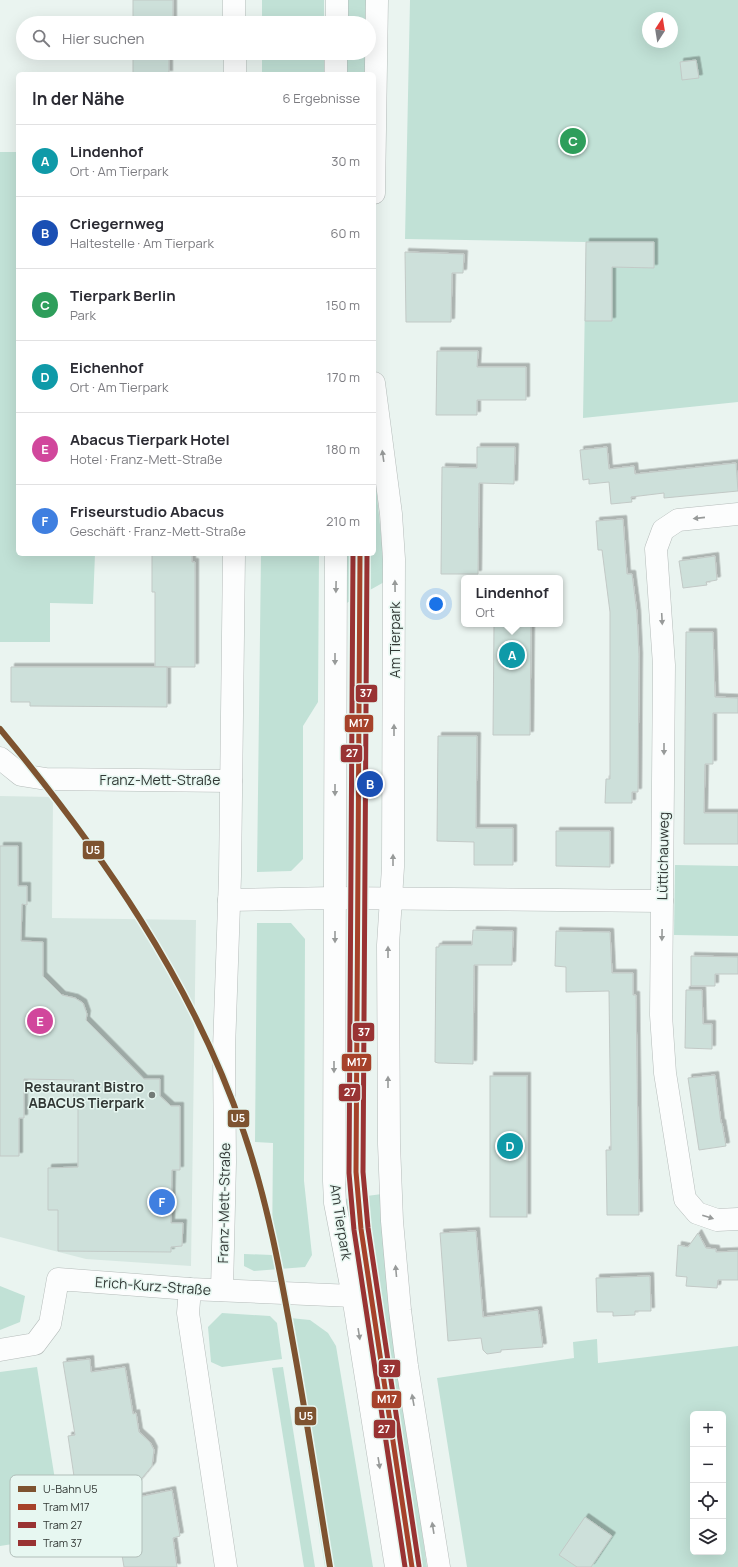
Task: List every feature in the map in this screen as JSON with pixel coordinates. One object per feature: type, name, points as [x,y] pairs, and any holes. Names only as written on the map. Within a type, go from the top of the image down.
[{"type":"street","points":[[234,0],[234,16]]},
{"type":"street","points":[[337,0],[337,16]]},
{"type":"street","points":[[376,72],[377,0]]},
{"type":"street","points":[[235,60],[235,72]]},
{"type":"street","points":[[336,60],[336,72]]},
{"type":"street","name":"Am Tierpark","points":[[376,398],[391,514],[394,559],[392,899],[388,945],[388,1121],[392,1221],[400,1310],[407,1366],[439,1567]]},
{"type":"street","name":"Lüttichauweg","points":[[738,514],[678,520],[663,530],[656,549],[664,665],[661,1015],[665,1073],[685,1199],[697,1213],[717,1220],[738,1219]]},
{"type":"street","points":[[231,781],[234,556]]},
{"type":"street","name":"Am Tierpark","points":[[336,556],[334,898],[335,1203],[353,1296],[396,1567]]},
{"type":"street","name":"Franz-Mett-Straße","points":[[0,758],[5,764],[21,774],[46,779],[231,781],[224,1049],[225,1162],[222,1290]]},
{"type":"street","points":[[229,900],[334,898],[662,901]]},
{"type":"street","name":"Erich-Kurz-Straße","points":[[0,1350],[35,1344],[50,1324],[58,1279],[190,1289],[353,1296]]},
{"type":"street","points":[[190,1289],[188,1313],[226,1567]]},
{"type":"shaded area","points":[[0,796],[53,797],[52,918],[196,920],[191,1266],[86,1259],[0,1237]]},
{"type":"green space","points":[[262,0],[324,0],[324,16],[262,16]]},
{"type":"green space","points":[[346,0],[367,0],[367,16],[346,16]]},
{"type":"green space","points":[[410,0],[738,0],[738,402],[583,418],[586,242],[405,239]]},
{"type":"green space","points":[[262,60],[324,60],[324,72],[262,72]]},
{"type":"green space","points":[[345,60],[366,60],[366,72],[344,72]]},
{"type":"green space","points":[[0,152],[16,152],[16,556],[95,556],[93,604],[50,603],[50,642],[0,642]]},
{"type":"green space","points":[[376,487],[386,581],[345,604],[345,556],[376,556]]},
{"type":"green space","points":[[261,556],[319,556],[318,702],[303,726],[303,859],[291,871],[257,872]]},
{"type":"green space","points":[[675,865],[738,866],[738,936],[674,935]]},
{"type":"green space","points":[[257,923],[291,923],[305,939],[304,1181],[312,1255],[305,1267],[254,1271],[244,1266],[244,1254],[272,1255],[273,1143],[255,1142]]},
{"type":"green space","points":[[382,1194],[385,1263],[427,1567],[405,1567],[344,1199]]},
{"type":"green space","points":[[0,1286],[25,1296],[20,1322],[0,1330]]},
{"type":"green space","points":[[222,1313],[270,1316],[277,1323],[282,1359],[222,1367],[211,1362],[208,1327]]},
{"type":"green space","points":[[290,1318],[310,1320],[328,1333],[336,1346],[373,1567],[325,1567],[287,1322]]},
{"type":"green space","points":[[597,1339],[598,1363],[738,1346],[738,1567],[467,1567],[437,1378],[574,1358],[573,1342]]},
{"type":"green space","points":[[37,1367],[54,1475],[10,1475],[10,1544],[0,1546],[0,1372]]},
{"type":"green space","points":[[283,1367],[315,1567],[304,1567],[272,1368]]},
{"type":"building","points":[[133,0],[173,0],[173,16],[133,16]]},
{"type":"building","points":[[133,60],[169,60],[169,72],[133,72]]},
{"type":"building","points":[[696,60],[699,78],[682,80],[680,62]]},
{"type":"building","points":[[586,242],[654,242],[654,268],[612,267],[612,321],[585,321]]},
{"type":"building","points":[[405,252],[464,254],[463,273],[452,273],[451,322],[406,322]]},
{"type":"building","points":[[437,351],[478,351],[477,367],[526,367],[526,400],[477,400],[477,415],[436,415]]},
{"type":"building","points":[[477,447],[515,447],[514,484],[479,483],[478,574],[441,574],[442,467],[477,468]]},
{"type":"building","points":[[607,447],[609,469],[634,466],[635,474],[736,463],[738,491],[664,498],[664,493],[631,497],[632,502],[611,504],[609,482],[589,484],[589,479],[583,480],[580,450]]},
{"type":"building","points":[[623,519],[627,574],[632,574],[637,613],[639,656],[638,792],[632,792],[632,803],[605,803],[606,779],[610,779],[610,612],[602,550],[598,550],[596,521]]},
{"type":"building","points":[[152,556],[192,556],[192,562],[195,562],[195,667],[155,667],[155,592],[152,592]]},
{"type":"building","points":[[715,556],[717,580],[706,582],[707,585],[683,588],[679,561]]},
{"type":"building","points":[[494,627],[531,627],[530,735],[493,735]]},
{"type":"building","points":[[686,632],[713,632],[715,697],[738,698],[738,713],[713,713],[713,764],[705,764],[704,813],[738,813],[738,844],[684,844]]},
{"type":"building","points":[[11,667],[167,667],[167,707],[30,706],[30,702],[11,702]]},
{"type":"building","points":[[438,736],[477,736],[476,828],[513,828],[513,865],[474,865],[474,842],[437,841]]},
{"type":"building","points":[[556,831],[610,831],[610,867],[556,866]]},
{"type":"building","points":[[0,846],[18,846],[18,886],[27,886],[27,905],[22,904],[21,941],[43,942],[43,976],[62,995],[75,998],[83,1003],[87,1014],[86,1020],[144,1079],[160,1079],[160,1096],[171,1106],[180,1106],[180,1170],[172,1170],[171,1223],[183,1223],[182,1246],[171,1247],[171,1252],[58,1251],[58,1210],[48,1210],[48,1168],[78,1167],[78,1106],[73,1106],[74,1080],[24,1079],[24,1118],[19,1118],[19,1156],[0,1156]]},
{"type":"building","points":[[473,930],[513,931],[512,965],[474,965],[473,1064],[438,1063],[435,1062],[436,947],[439,947],[439,945],[472,945]]},
{"type":"building","points":[[556,931],[610,932],[612,973],[633,973],[633,995],[636,995],[639,1215],[607,1215],[606,1150],[611,1150],[609,991],[566,992],[566,967],[555,966]]},
{"type":"building","points":[[691,956],[738,957],[738,974],[715,974],[715,986],[691,986]]},
{"type":"building","points":[[686,990],[702,990],[703,1024],[712,1024],[712,1049],[685,1048]]},
{"type":"building","points":[[715,1075],[721,1123],[726,1146],[699,1150],[688,1078]]},
{"type":"building","points":[[490,1076],[527,1076],[527,1217],[490,1217]]},
{"type":"building","points":[[476,1231],[483,1317],[538,1310],[543,1347],[501,1350],[501,1352],[487,1354],[483,1350],[481,1338],[448,1341],[440,1233]]},
{"type":"building","points":[[698,1233],[706,1248],[716,1249],[716,1252],[738,1251],[738,1280],[718,1280],[717,1288],[686,1286],[687,1277],[676,1276],[678,1245],[688,1247]]},
{"type":"building","points":[[650,1276],[651,1311],[635,1311],[635,1315],[613,1316],[613,1312],[597,1312],[596,1278]]},
{"type":"building","points":[[90,1359],[91,1372],[125,1367],[133,1414],[136,1413],[139,1432],[150,1442],[154,1450],[152,1466],[142,1478],[142,1475],[74,1475],[68,1436],[75,1435],[63,1362]]},
{"type":"building","points":[[172,1490],[180,1536],[173,1538],[177,1567],[124,1567],[122,1557],[142,1557],[142,1496]]},
{"type":"building","points":[[585,1517],[612,1536],[591,1567],[577,1567],[559,1555]]},
{"type":"metro line","name":"U5","points":[[0,729],[74,822],[141,920],[199,1023],[223,1077],[253,1159],[273,1240],[299,1376],[330,1567]]},
{"type":"tram line","name":"27","points":[[353,556],[349,1173],[354,1230],[405,1567]]},
{"type":"tram line","name":"M17","points":[[360,556],[356,1172],[361,1229],[412,1567]]},
{"type":"tram line","name":"37","points":[[367,556],[363,1172],[368,1228],[419,1566]]},
{"type":"place","name":"Tierpark Berlin","points":[[573,141]]},
{"type":"place","name":"Lindenhof","points":[[512,655]]},
{"type":"place","name":"Criegernweg","points":[[370,784]]},
{"type":"place","name":"Abacus Tierpark Hotel","points":[[40,1021]]},
{"type":"place","name":"Restaurant Bistro ABACUS Tierpark","points":[[152,1095]]},
{"type":"place","name":"Eichenhof","points":[[510,1146]]},
{"type":"place","name":"Friseurstudio Abacus","points":[[162,1202]]}]
